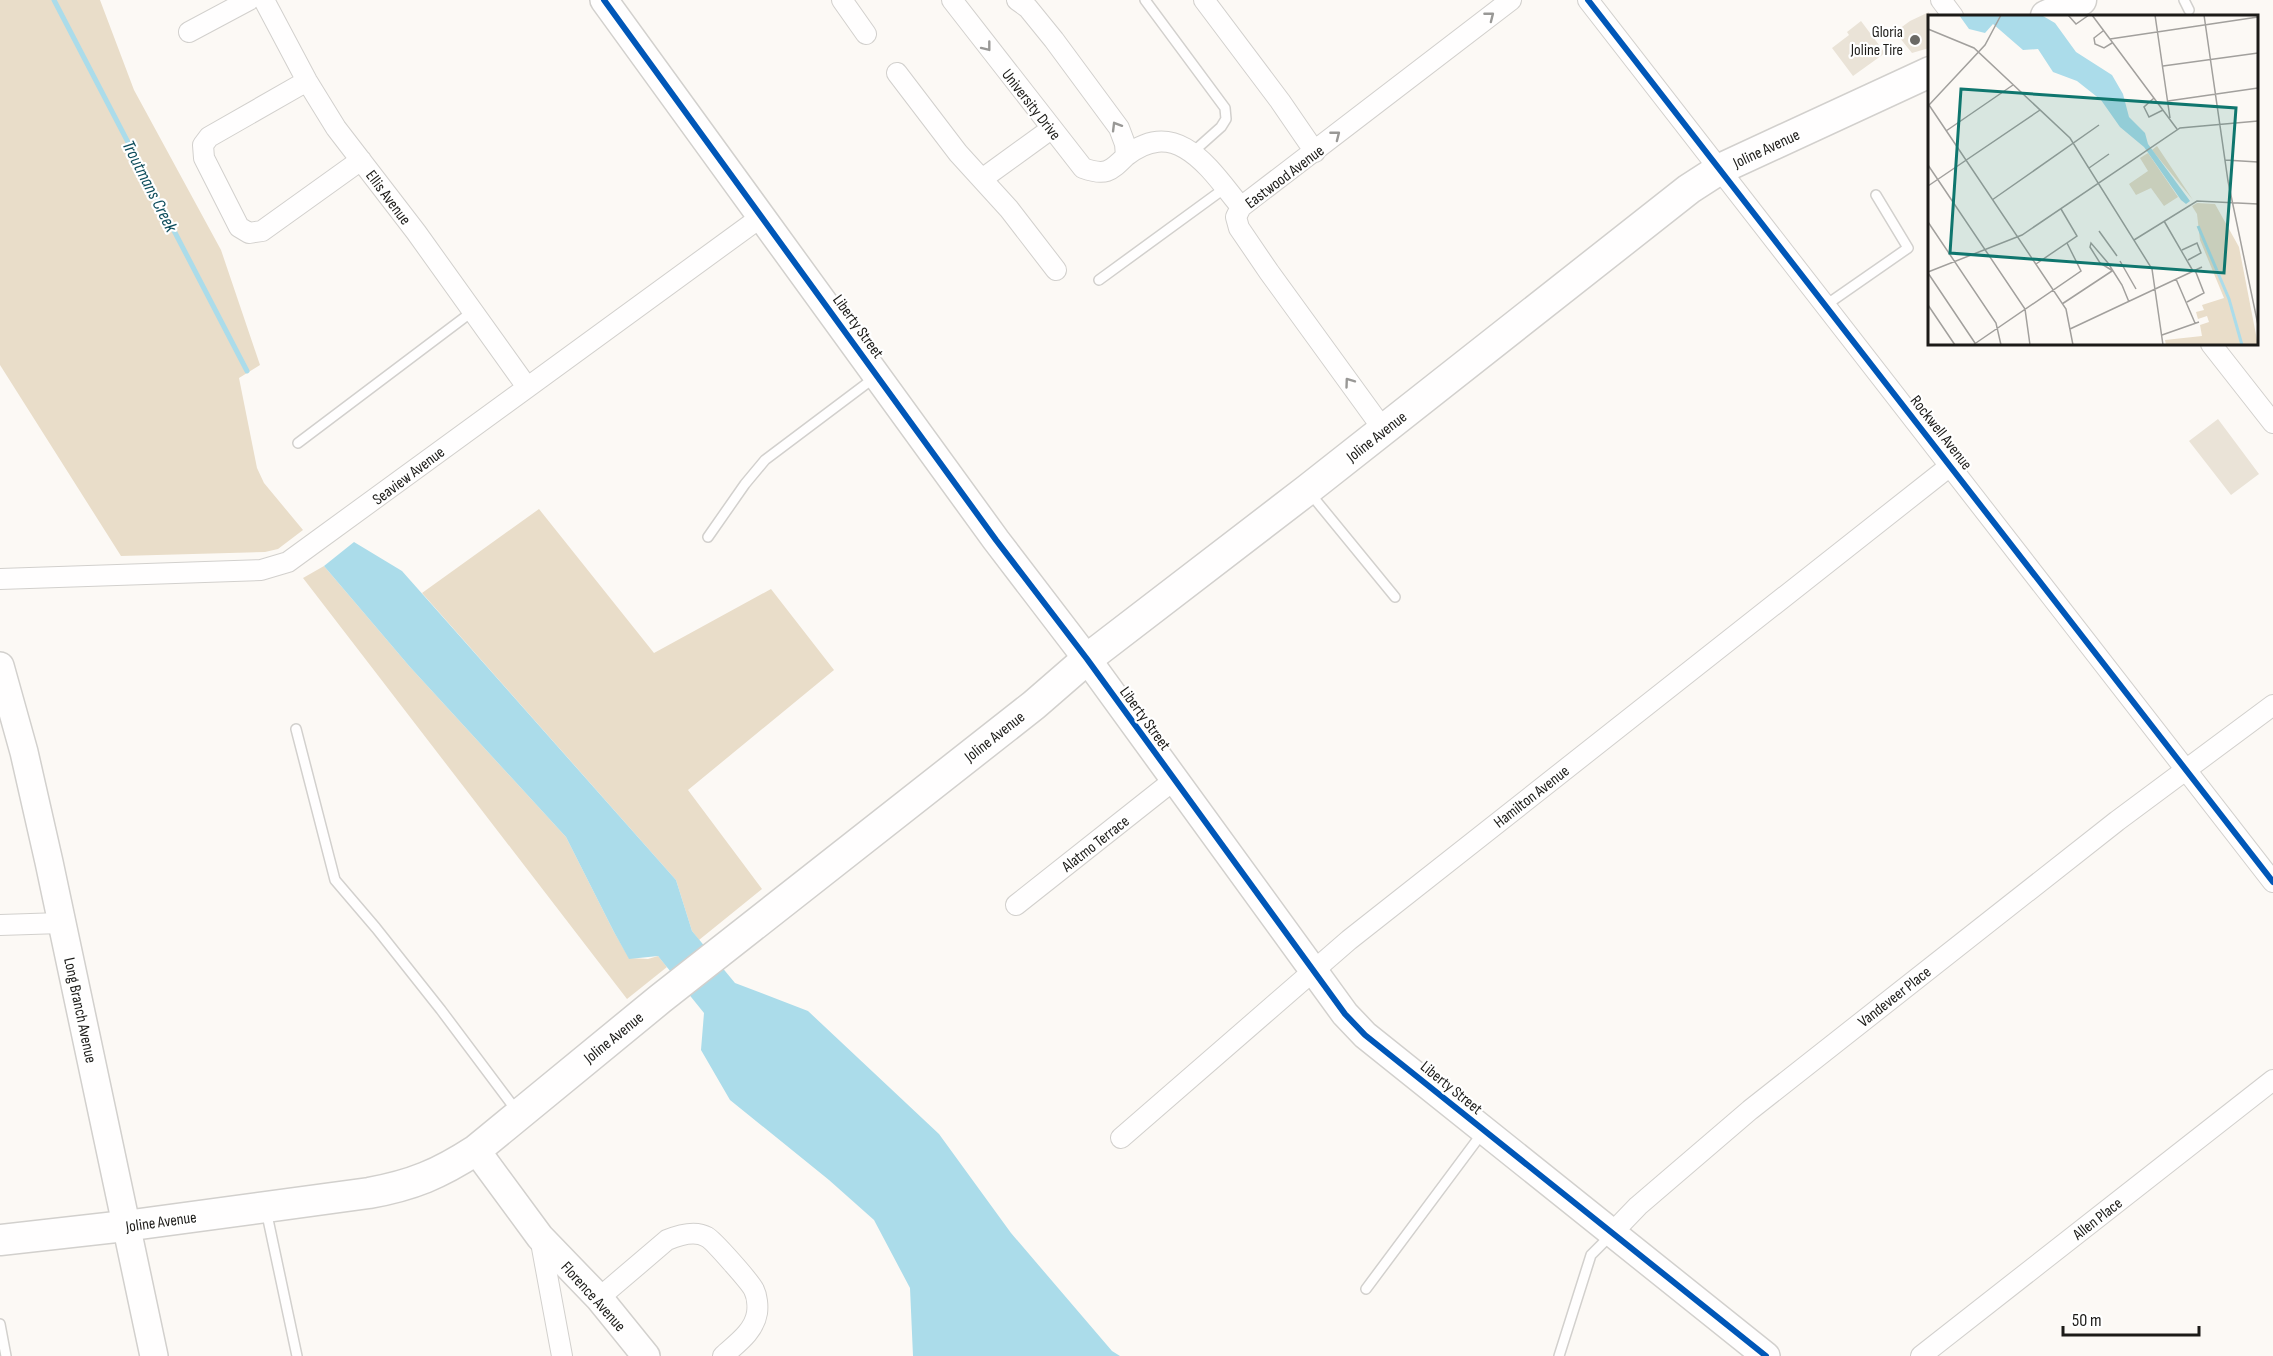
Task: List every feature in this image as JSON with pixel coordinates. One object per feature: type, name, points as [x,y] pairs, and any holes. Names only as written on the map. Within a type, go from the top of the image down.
[{"type":"main road","points":[[2048,15],[2081,0]]},
{"type":"main road","name":"Joline Avenue","points":[[0,1240],[265,1208],[404,1186],[430,1177],[476,1150],[662,998],[1034,705],[1087,659],[1307,490],[1651,218],[1720,169],[1928,72]]},
{"type":"street","points":[[189,32],[251,0]]},
{"type":"street","name":"Ellis Avenue","points":[[251,0],[307,81],[336,128],[527,387]]},
{"type":"street","name":"Liberty Street","points":[[604,0],[996,540],[1087,659],[1346,1014],[1365,1035],[1766,1356]]},
{"type":"street","points":[[842,0],[866,34]]},
{"type":"street","name":"University Drive","points":[[951,0],[1083,168],[1098,174],[1112,170],[1136,148],[1156,142],[1180,145],[1193,152]]},
{"type":"street","points":[[1017,0],[1028,8],[1054,40],[1119,129],[1125,144],[1126,156]]},
{"type":"street","points":[[1204,0],[1315,152]]},
{"type":"street","name":"Eastwood Avenue","points":[[1383,429],[1239,228],[1236,217],[1241,207],[1511,0]]},
{"type":"street","name":"Rockwell Avenue","points":[[1588,0],[2273,882]]},
{"type":"street","points":[[1941,0],[1952,15]]},
{"type":"street","points":[[897,74],[958,153],[1009,209],[1056,270]]},
{"type":"street","points":[[307,81],[209,137],[203,145],[204,158],[239,227],[249,233],[262,231],[361,160]]},
{"type":"street","points":[[982,179],[1051,129]]},
{"type":"street","points":[[1193,152],[1241,207]]},
{"type":"street","name":"Seaview Avenue","points":[[0,579],[270,569],[298,556],[761,217]]},
{"type":"street","points":[[2212,345],[2273,423]]},
{"type":"street","name":"Hamilton Avenue","points":[[1120,1137],[1349,940],[1950,466]]},
{"type":"street","name":"Long Branch Avenue","points":[[0,666],[24,752],[154,1356]]},
{"type":"street","name":"Vandeveer Place","points":[[1612,1233],[1638,1206],[1750,1110],[2117,821],[2273,705]]},
{"type":"street","name":"Alatmo Terrace","points":[[1016,905],[1174,780]]},
{"type":"street","points":[[0,925],[62,923]]},
{"type":"street","name":"Allen Place","points":[[1921,1356],[2273,1080]]},
{"type":"street","name":"Florence Avenue","points":[[476,1150],[540,1237],[599,1298],[646,1356]]},
{"type":"street","points":[[599,1298],[667,1240],[680,1235],[706,1236],[754,1289],[757,1302],[755,1321],[746,1335],[723,1356]]},
{"type":"street","points":[[540,1237],[562,1356]]},
{"type":"lane","points":[[1145,0],[1225,108],[1226,119],[1221,127],[1193,152]]},
{"type":"lane","points":[[2184,0],[2189,10]]},
{"type":"lane","points":[[1099,280],[1225,188]]},
{"type":"lane","points":[[1826,305],[1908,248],[1876,195]]},
{"type":"lane","points":[[298,443],[473,311]]},
{"type":"lane","points":[[708,537],[765,460],[878,375]]},
{"type":"lane","points":[[1307,490],[1395,597]]},
{"type":"lane","points":[[296,729],[335,880],[434,1000],[520,1114]]},
{"type":"lane","points":[[1366,1289],[1485,1131]]},
{"type":"lane","points":[[265,1208],[297,1356]]},
{"type":"lane","points":[[1559,1356],[1591,1255],[1612,1233]]},
{"type":"lane","points":[[0,1324],[6,1356]]},
{"type":"shaded area","points":[[0,0],[100,0],[134,90],[221,250],[260,365],[239,378],[257,468],[264,483],[303,530],[278,549],[265,552],[121,556],[0,365]]},
{"type":"shaded area","points":[[539,509],[654,653],[771,589],[834,670],[688,790],[762,889],[699,940],[692,931],[676,880],[422,593]]},
{"type":"shaded area","points":[[324,566],[410,667],[566,837],[629,958],[648,959],[658,956],[667,967],[627,999],[303,578]]},
{"type":"water","points":[[354,542],[402,571],[676,880],[692,931],[735,983],[808,1011],[939,1134],[1011,1233],[1112,1351],[1120,1356],[913,1356],[910,1288],[874,1220],[829,1180],[730,1100],[701,1050],[704,1013],[658,956],[629,959],[566,837],[410,667],[324,566]]},
{"type":"building","name":"Gloria Joline Tire","points":[[1929,12],[1928,48],[1912,53],[1895,32],[1910,21]]},
{"type":"building","points":[[1861,21],[1885,53],[1853,76],[1832,48],[1849,35],[1847,32]]},
{"type":"building","points":[[2218,419],[2259,474],[2231,495],[2189,441]]},
{"type":"waterway","name":"Troutmans Creek","points":[[54,0],[247,371]]},
{"type":"cycle path","points":[[604,0],[996,540],[1087,659],[1345,1014],[1365,1035],[1766,1356]]},
{"type":"cycle path","points":[[1588,0],[2273,882]]},
{"type":"place","name":"Gloria Joline Tire","points":[[1915,40]]}]
